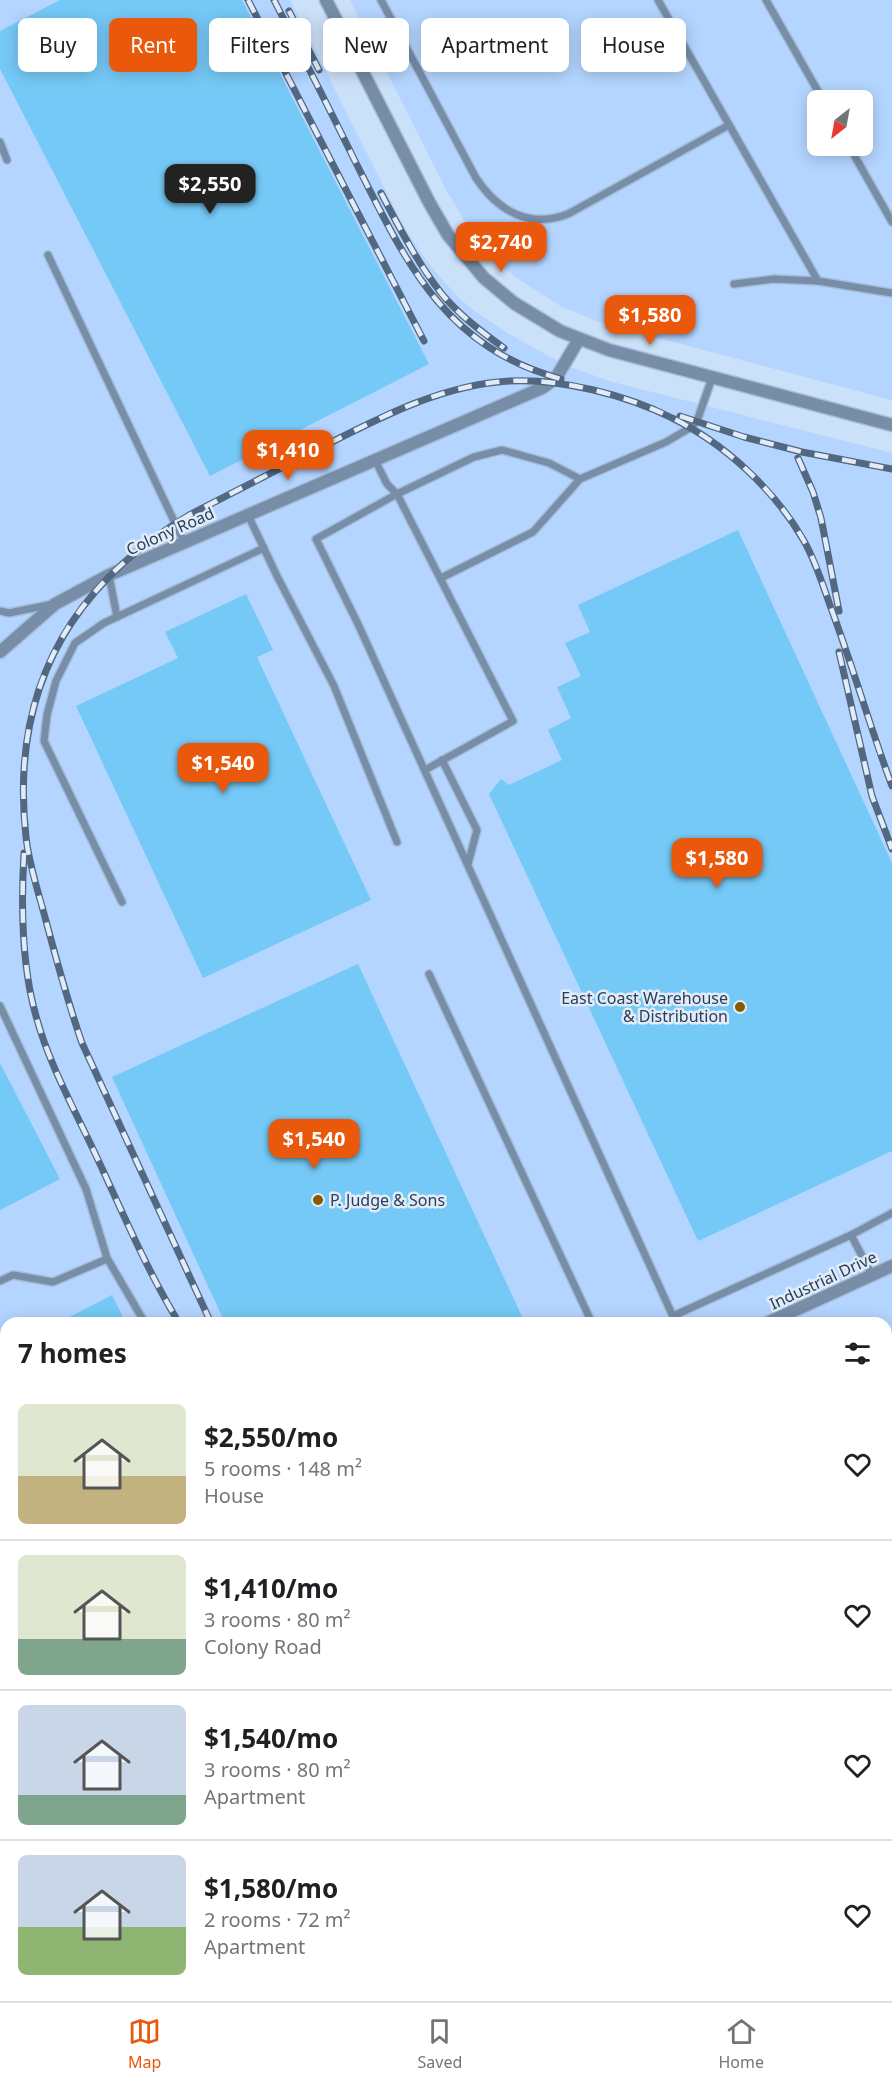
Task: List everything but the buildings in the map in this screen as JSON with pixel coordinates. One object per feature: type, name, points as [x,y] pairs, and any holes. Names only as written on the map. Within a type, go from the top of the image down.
[{"type":"street","points":[[327,0],[429,202],[459,249],[484,278],[514,303],[543,322],[609,350],[892,425]]},
{"type":"street","name":"Colony Road","points":[[0,652],[55,604],[109,575],[416,444],[551,383],[562,370],[579,339]]},
{"type":"street","name":"Industrial Drive","points":[[780,1317],[892,1266]]},
{"type":"lane","points":[[381,0],[483,189],[501,205],[530,219],[550,220],[577,210],[729,125]]},
{"type":"lane","points":[[658,0],[818,280]]},
{"type":"lane","points":[[766,0],[817,90]]},
{"type":"lane","points":[[0,142],[7,160]]},
{"type":"lane","points":[[855,156],[892,222]]},
{"type":"lane","points":[[48,255],[184,542]]},
{"type":"lane","points":[[734,284],[774,279],[818,280],[892,292]]},
{"type":"lane","points":[[441,578],[533,532],[580,479],[666,442],[690,428],[697,421],[712,378]]},
{"type":"lane","points":[[580,479],[549,463],[502,450],[474,457],[397,494],[316,539],[358,624],[673,1317]]},
{"type":"lane","points":[[375,460],[387,484],[397,494],[513,721],[425,770]]},
{"type":"lane","points":[[248,515],[334,686],[397,842]]},
{"type":"lane","points":[[122,902],[44,741],[47,715],[56,681],[75,643],[104,623],[264,548]]},
{"type":"lane","points":[[109,575],[117,617]]},
{"type":"lane","points":[[0,611],[9,612],[55,604]]},
{"type":"lane","points":[[442,760],[477,830],[468,864]]},
{"type":"lane","points":[[429,974],[588,1317]]},
{"type":"lane","points":[[0,1006],[86,1189],[107,1259],[141,1317]]},
{"type":"lane","points":[[678,1317],[851,1235],[892,1213]]},
{"type":"lane","points":[[851,1235],[872,1275]]},
{"type":"lane","points":[[0,1281],[13,1275],[53,1282],[107,1259]]},
{"type":"shaded area","points":[[0,0],[290,0],[299,18],[209,18],[209,72],[311,72],[311,42],[323,66],[323,72],[326,72],[403,225],[439,276],[460,299],[476,312],[509,334],[565,365],[609,381],[892,453],[892,1317],[0,1317]]},
{"type":"shaded area","points":[[350,0],[892,0],[892,400],[599,322],[562,307],[514,276],[480,242],[448,193],[387,72],[409,72],[409,18],[359,18]]},
{"type":"railway","points":[[248,0],[424,341]]},
{"type":"railway","points":[[274,0],[391,231],[432,294],[457,322],[486,345],[520,364],[561,379]]},
{"type":"railway","points":[[289,11],[319,70]]},
{"type":"railway","points":[[381,193],[416,257],[441,293],[463,316],[504,348]]},
{"type":"railway","points":[[208,1317],[82,1043],[29,858],[26,837],[23,785],[28,736],[38,691],[56,649],[80,610],[111,575],[148,543],[191,514],[365,425],[435,396],[459,389],[509,381],[549,382],[614,395],[672,418],[729,454],[763,486],[792,522],[804,541],[819,574],[892,786]]},
{"type":"railway","points":[[680,416],[744,437],[802,452],[892,469]]},
{"type":"railway","points":[[798,458],[813,492],[821,518],[839,611]]},
{"type":"railway","points":[[839,652],[872,796],[892,849]]},
{"type":"railway","points":[[24,853],[25,956],[31,997],[41,1033],[61,1083],[133,1236],[176,1317]]},
{"type":"place","name":"East Coast Warehouse & Distribution","points":[[740,1007]]},
{"type":"place","name":"P. Judge & Sons","points":[[318,1200]]}]
